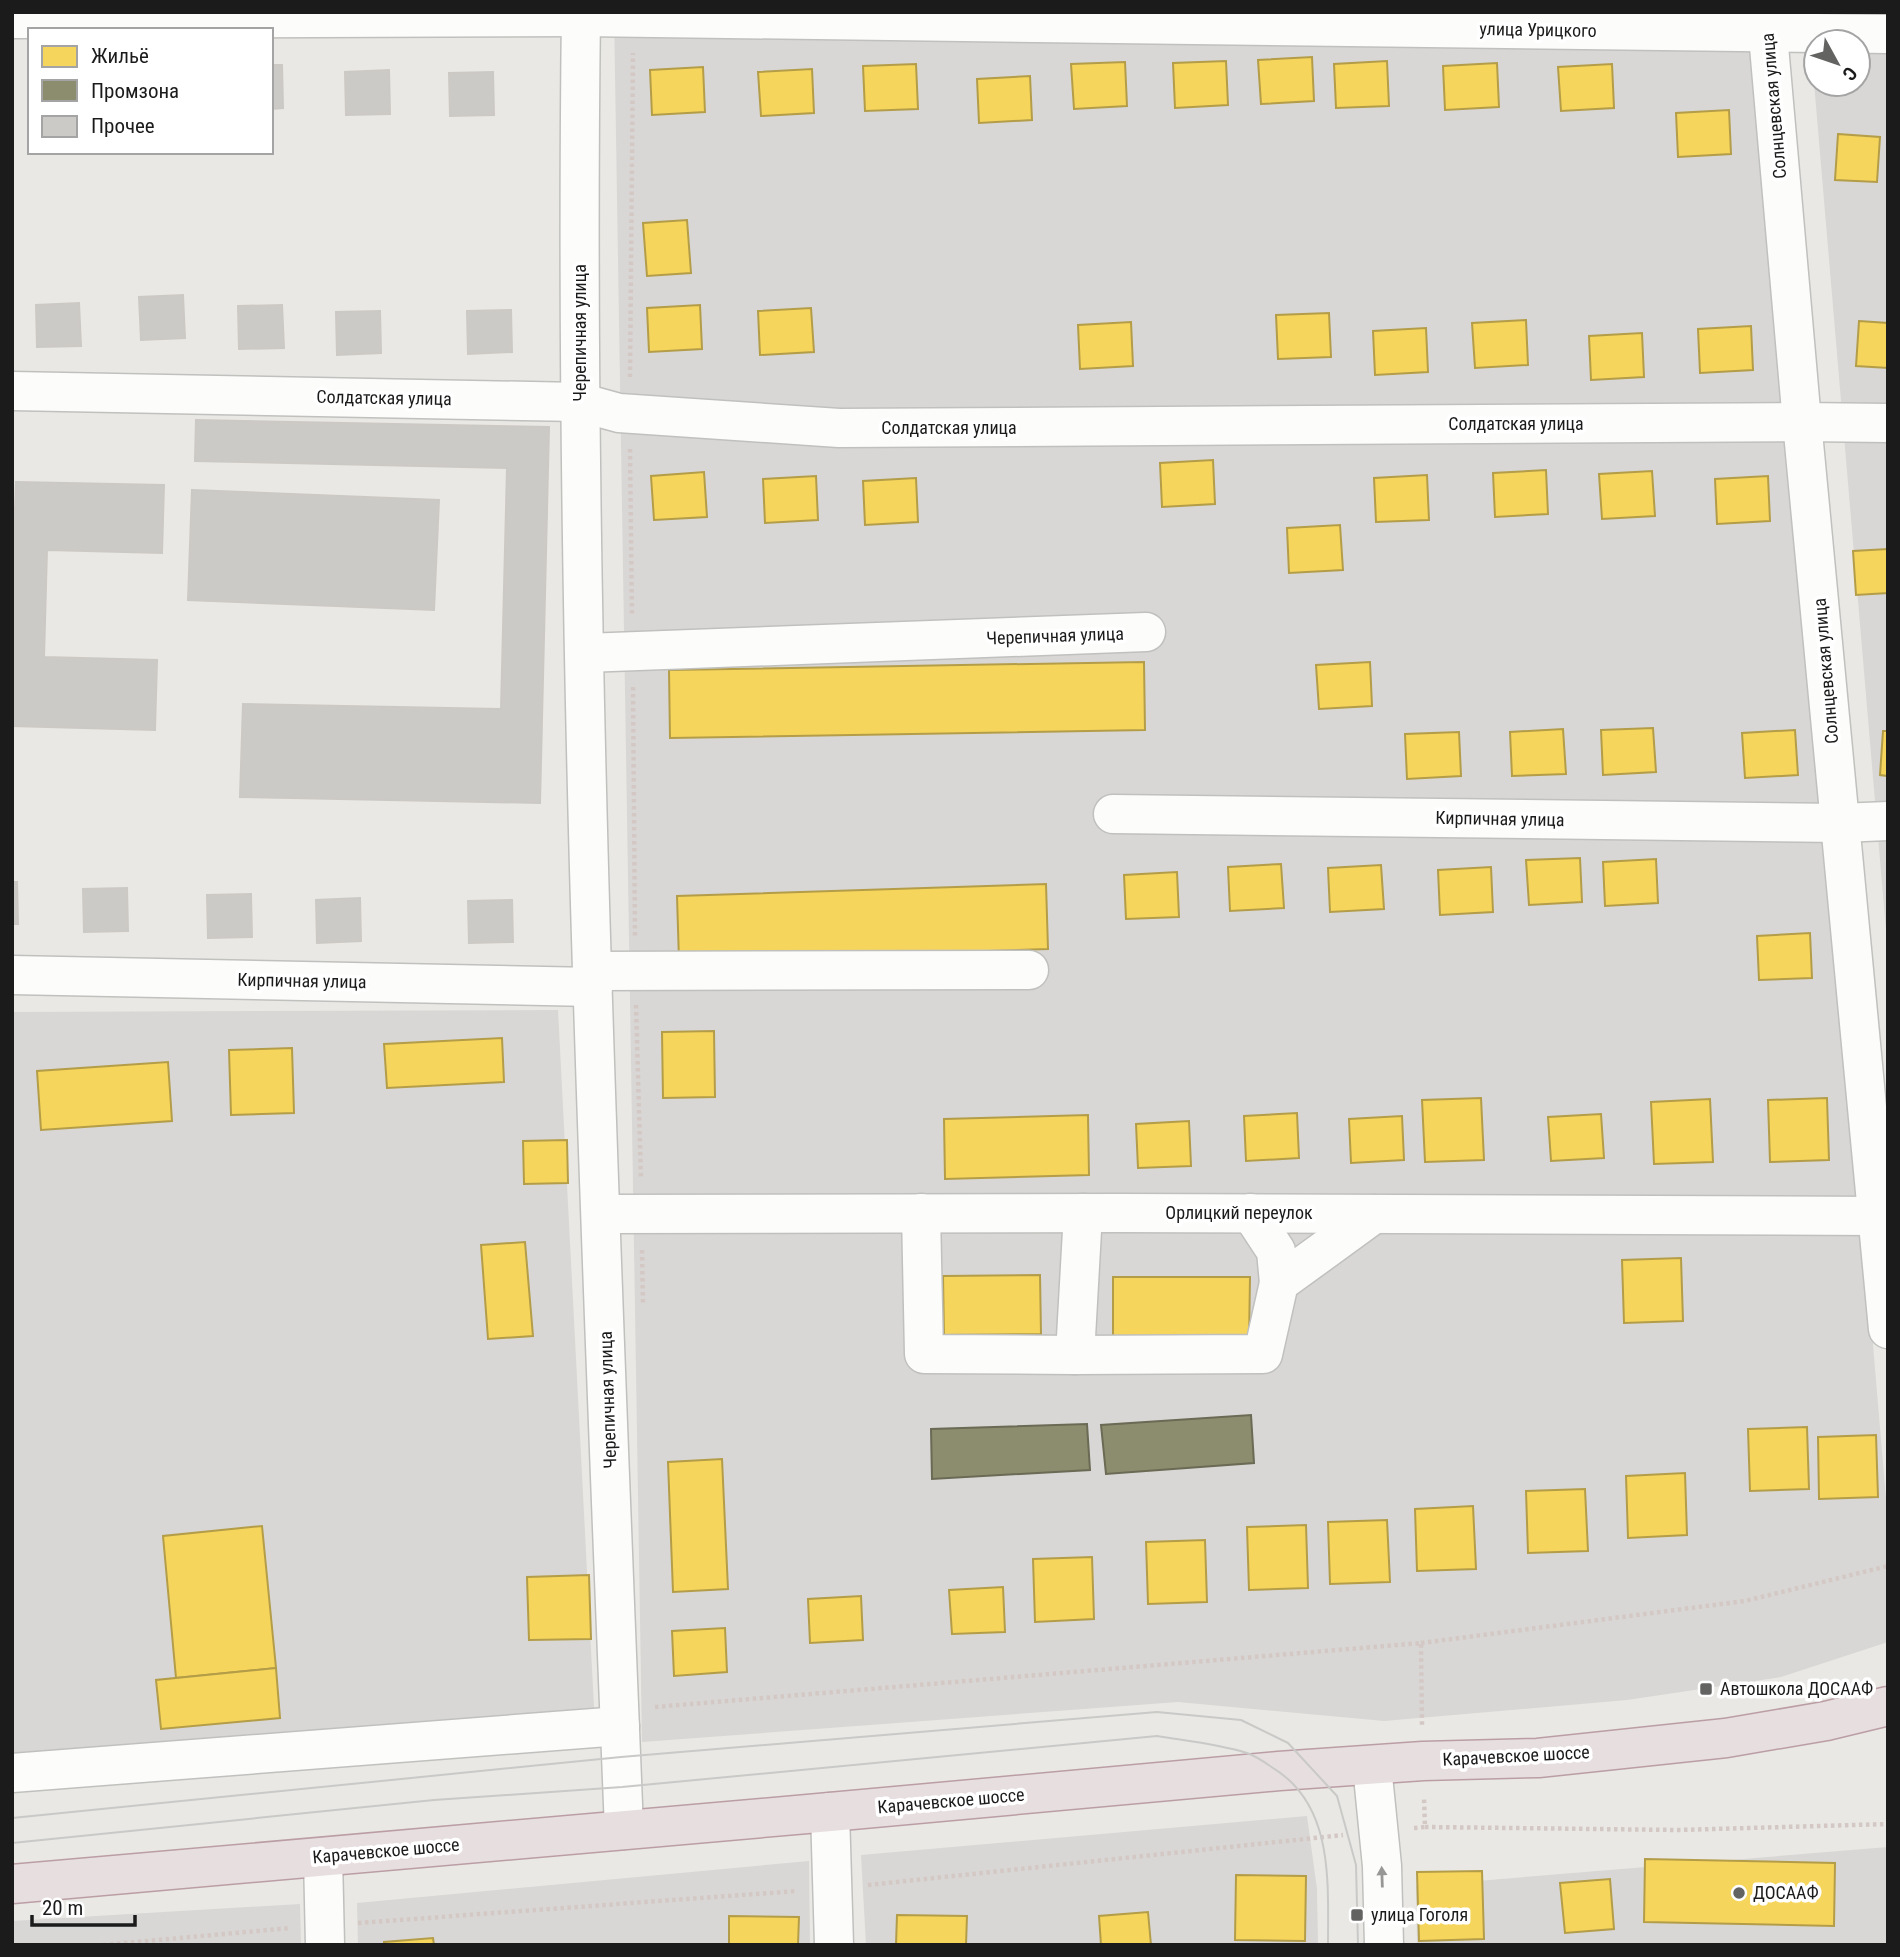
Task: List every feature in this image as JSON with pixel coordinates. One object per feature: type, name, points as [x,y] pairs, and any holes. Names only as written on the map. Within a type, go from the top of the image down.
[{"type":"highway","name":"Карачевское шоссе","points":[[12,1884],[1279,1771],[1423,1761],[1538,1758],[1726,1738],[1826,1721],[1888,1706]]},
{"type":"street","name":"улица Урицкого","points":[[12,19],[581,15],[633,18],[1767,22],[1888,34]]},
{"type":"street","name":"Черепичная улица","points":[[581,15],[579,402],[592,979],[624,1830]]},
{"type":"street","name":"Солнцевская улица","points":[[1767,22],[1888,1329]]},
{"type":"street","name":"Солдатская улица","points":[[12,391],[579,402],[629,414],[839,428],[1888,423]]},
{"type":"street","name":"Черепичная улица","points":[[585,653],[1146,632]]},
{"type":"street","name":"Кирпичная улица","points":[[1112,814],[1840,823],[1888,821]]},
{"type":"street","points":[[592,979],[635,970],[1028,970]]},
{"type":"street","name":"Кирпичная улица","points":[[12,975],[592,979]]},
{"type":"street","points":[[922,1213],[925,1354],[1075,1355],[1263,1354],[1279,1283],[1276,1251],[1251,1213]]},
{"type":"street","points":[[1075,1355],[1083,1213]]},
{"type":"street","name":"Орлицкий переулок","points":[[601,1214],[1877,1216]]},
{"type":"street","points":[[1279,1283],[1374,1214]]},
{"type":"street","points":[[12,1773],[620,1726]]},
{"type":"street","points":[[1373,1766],[1382,1866],[1384,1945]]},
{"type":"street","points":[[830,1812],[834,1945]]},
{"type":"street","points":[[323,1857],[325,1945]]},
{"type":"path","points":[[633,18],[629,414],[635,970],[643,1310]]},
{"type":"path","points":[[1421,1643],[1745,1601],[1888,1566]]},
{"type":"path","points":[[1425,1827],[1679,1830],[1888,1824]]},
{"type":"shaded area","points":[[614,12],[1760,12],[1888,1522],[1888,1642],[1781,1677],[1627,1700],[1384,1721],[1178,1702],[642,1742]]},
{"type":"shaded area","points":[[1808,12],[1888,12],[1888,954],[1815,98],[1872,98],[1872,28],[1809,28]]},
{"type":"shaded area","points":[[558,1010],[596,1746],[12,1789],[12,1012]]},
{"type":"shaded area","points":[[1307,1816],[1317,1889],[1318,1945],[866,1945],[861,1855]]},
{"type":"shaded area","points":[[1888,1847],[1888,1945],[1417,1945],[1416,1886]]},
{"type":"shaded area","points":[[809,1861],[810,1945],[358,1945],[357,1903]]},
{"type":"shaded area","points":[[300,1904],[301,1945],[12,1945],[12,1921]]},
{"type":"building: Жильё","points":[[1312,57],[1314,101],[1261,104],[1258,60]]},
{"type":"building: Жильё","points":[[1226,61],[1228,105],[1175,108],[1173,63]]},
{"type":"building: Жильё","points":[[1387,61],[1389,106],[1336,108],[1334,64]]},
{"type":"building: Жильё","points":[[1125,62],[1127,106],[1074,109],[1071,64]]},
{"type":"building: Жильё","points":[[1497,63],[1499,107],[1445,110],[1443,66]]},
{"type":"building: Жильё","points":[[916,64],[918,109],[865,111],[863,66]]},
{"type":"building: Жильё","points":[[1612,64],[1614,108],[1561,111],[1558,67]]},
{"type":"building: Жильё","points":[[703,67],[705,112],[652,115],[650,70]]},
{"type":"building: Жильё","points":[[812,69],[814,113],[761,116],[758,72]]},
{"type":"building: Жильё","points":[[1030,76],[1032,120],[979,123],[977,79]]},
{"type":"building: Жильё","points":[[1729,110],[1731,154],[1678,157],[1676,113]]},
{"type":"building: Жильё","points":[[1838,134],[1880,137],[1877,182],[1835,180]]},
{"type":"building: Жильё","points":[[687,220],[691,273],[647,276],[643,223]]},
{"type":"building: Жильё","points":[[700,305],[702,349],[649,352],[647,308]]},
{"type":"building: Жильё","points":[[811,308],[814,352],[760,355],[758,311]]},
{"type":"building: Жильё","points":[[1329,313],[1331,357],[1278,359],[1276,315]]},
{"type":"building: Жильё","points":[[1526,320],[1528,365],[1475,368],[1472,323]]},
{"type":"building: Жильё","points":[[1859,321],[1888,323],[1888,368],[1856,366]]},
{"type":"building: Жильё","points":[[1131,322],[1133,366],[1080,369],[1078,325]]},
{"type":"building: Жильё","points":[[1751,326],[1753,370],[1700,373],[1698,329]]},
{"type":"building: Жильё","points":[[1426,328],[1428,372],[1375,375],[1373,331]]},
{"type":"building: Жильё","points":[[1642,333],[1644,377],[1591,380],[1589,336]]},
{"type":"building: Жильё","points":[[1213,460],[1215,504],[1162,507],[1160,463]]},
{"type":"building: Жильё","points":[[1546,470],[1548,514],[1495,517],[1493,473]]},
{"type":"building: Жильё","points":[[1652,471],[1655,516],[1602,519],[1599,474]]},
{"type":"building: Жильё","points":[[704,472],[707,517],[654,520],[651,476]]},
{"type":"building: Жильё","points":[[1427,475],[1429,520],[1376,522],[1374,478]]},
{"type":"building: Жильё","points":[[816,476],[818,520],[765,523],[763,479]]},
{"type":"building: Жильё","points":[[1768,476],[1770,521],[1717,524],[1715,479]]},
{"type":"building: Жильё","points":[[916,478],[918,522],[865,525],[863,481]]},
{"type":"building: Жильё","points":[[1340,525],[1343,570],[1289,573],[1287,528]]},
{"type":"building: Жильё","points":[[1888,549],[1888,593],[1856,595],[1853,551]]},
{"type":"building: Жильё","points":[[1144,662],[1145,730],[670,738],[669,670]]},
{"type":"building: Жильё","points":[[1370,662],[1372,706],[1319,709],[1316,665]]},
{"type":"building: Жильё","points":[[1653,728],[1656,772],[1603,775],[1601,730]]},
{"type":"building: Жильё","points":[[1563,729],[1566,774],[1512,776],[1510,732]]},
{"type":"building: Жильё","points":[[1795,730],[1798,775],[1745,778],[1742,733]]},
{"type":"building: Жильё","points":[[1883,731],[1888,731],[1888,776],[1880,775]]},
{"type":"building: Жильё","points":[[1459,732],[1461,776],[1407,779],[1405,734]]},
{"type":"building: Жильё","points":[[1580,858],[1582,902],[1529,905],[1526,860]]},
{"type":"building: Жильё","points":[[1656,859],[1658,903],[1605,906],[1603,862]]},
{"type":"building: Жильё","points":[[1281,864],[1284,908],[1230,911],[1228,867]]},
{"type":"building: Жильё","points":[[1381,865],[1384,909],[1330,912],[1328,868]]},
{"type":"building: Жильё","points":[[1491,867],[1493,912],[1440,915],[1438,870]]},
{"type":"building: Жильё","points":[[1177,872],[1179,917],[1126,919],[1124,875]]},
{"type":"building: Жильё","points":[[1046,884],[1048,949],[679,961],[677,896]]},
{"type":"building: Жильё","points":[[1810,933],[1812,978],[1759,980],[1757,936]]},
{"type":"building: Жильё","points":[[714,1031],[715,1097],[663,1098],[662,1032]]},
{"type":"building: Жильё","points":[[502,1038],[504,1082],[387,1088],[384,1044]]},
{"type":"building: Жильё","points":[[292,1048],[294,1113],[231,1115],[229,1050]]},
{"type":"building: Жильё","points":[[168,1062],[172,1121],[41,1130],[37,1071]]},
{"type":"building: Жильё","points":[[1481,1098],[1484,1160],[1425,1162],[1422,1100]]},
{"type":"building: Жильё","points":[[1827,1098],[1829,1160],[1770,1162],[1768,1100]]},
{"type":"building: Жильё","points":[[1710,1099],[1713,1162],[1654,1164],[1651,1102]]},
{"type":"building: Жильё","points":[[1297,1113],[1299,1158],[1246,1161],[1244,1116]]},
{"type":"building: Жильё","points":[[1601,1114],[1604,1158],[1551,1161],[1548,1117]]},
{"type":"building: Жильё","points":[[1088,1115],[1089,1175],[945,1179],[944,1119]]},
{"type":"building: Жильё","points":[[1402,1116],[1404,1160],[1351,1163],[1349,1119]]},
{"type":"building: Жильё","points":[[1189,1121],[1191,1166],[1138,1168],[1136,1124]]},
{"type":"building: Жильё","points":[[567,1140],[568,1183],[524,1184],[523,1141]]},
{"type":"building: Жильё","points":[[525,1242],[533,1336],[488,1339],[481,1245]]},
{"type":"building: Жильё","points":[[1681,1258],[1683,1321],[1624,1323],[1622,1260]]},
{"type":"building: Жильё","points":[[1040,1275],[1041,1334],[944,1335],[943,1276]]},
{"type":"building: Жильё","points":[[1113,1277],[1250,1277],[1249,1340],[1113,1339]]},
{"type":"building: Жильё","points":[[1807,1427],[1809,1489],[1750,1491],[1748,1429]]},
{"type":"building: Жильё","points":[[1876,1435],[1878,1497],[1819,1499],[1818,1437]]},
{"type":"building: Жильё","points":[[722,1459],[728,1589],[673,1592],[668,1462]]},
{"type":"building: Жильё","points":[[1685,1473],[1687,1535],[1628,1538],[1626,1476]]},
{"type":"building: Жильё","points":[[1585,1489],[1588,1551],[1528,1553],[1526,1491]]},
{"type":"building: Жильё","points":[[1473,1506],[1476,1569],[1417,1571],[1415,1509]]},
{"type":"building: Жильё","points":[[1387,1520],[1390,1582],[1330,1584],[1328,1522]]},
{"type":"building: Жильё","points":[[1306,1525],[1308,1588],[1249,1590],[1247,1527]]},
{"type":"building: Жильё","points":[[262,1526],[276,1668],[176,1678],[163,1536]]},
{"type":"building: Жильё","points":[[1205,1540],[1207,1602],[1148,1604],[1146,1542]]},
{"type":"building: Жильё","points":[[1092,1557],[1094,1619],[1035,1622],[1033,1559]]},
{"type":"building: Жильё","points":[[589,1575],[591,1639],[529,1640],[527,1577]]},
{"type":"building: Жильё","points":[[1003,1587],[1005,1632],[952,1634],[949,1590]]},
{"type":"building: Жильё","points":[[861,1596],[863,1640],[810,1643],[808,1599]]},
{"type":"building: Жильё","points":[[725,1628],[727,1672],[674,1676],[672,1631]]},
{"type":"building: Жильё","points":[[276,1668],[280,1718],[161,1729],[156,1680]]},
{"type":"building: Жильё","name":"ДОСААФ","points":[[1645,1859],[1835,1863],[1834,1926],[1644,1922]]},
{"type":"building: Жильё","points":[[1482,1871],[1484,1939],[1419,1941],[1417,1872]]},
{"type":"building: Жильё","points":[[1236,1875],[1306,1876],[1305,1941],[1235,1940]]},
{"type":"building: Жильё","points":[[1610,1879],[1614,1929],[1565,1933],[1560,1883]]},
{"type":"building: Жильё","points":[[1148,1912],[1151,1945],[1101,1945],[1099,1916]]},
{"type":"building: Жильё","points":[[897,1915],[967,1916],[966,1945],[896,1945]]},
{"type":"building: Жильё","points":[[729,1916],[799,1917],[798,1945],[729,1945]]},
{"type":"building: Жильё","points":[[433,1938],[434,1945],[384,1945],[384,1942]]},
{"type":"building: Промзона","points":[[1251,1415],[1254,1463],[1106,1474],[1101,1425]]},
{"type":"building: Промзона","points":[[1087,1424],[1090,1470],[932,1479],[931,1429]]},
{"type":"building: Прочее","points":[[273,65],[282,65],[283,108],[273,109]]},
{"type":"building: Прочее","points":[[389,70],[390,114],[346,115],[345,72]]},
{"type":"building: Прочее","points":[[493,72],[494,115],[450,116],[449,73]]},
{"type":"building: Прочее","points":[[183,295],[185,338],[141,340],[139,297]]},
{"type":"building: Прочее","points":[[79,303],[81,346],[37,347],[36,305]]},
{"type":"building: Прочее","points":[[282,305],[284,348],[239,349],[238,306]]},
{"type":"building: Прочее","points":[[511,310],[512,352],[468,354],[467,311]]},
{"type":"building: Прочее","points":[[380,311],[381,353],[337,355],[336,312]]},
{"type":"building: Прочее","points":[[196,420],[549,427],[540,803],[240,797],[243,704],[501,709],[507,468],[195,461]]},
{"type":"building: Прочее","points":[[16,482],[164,485],[162,553],[47,550],[44,657],[157,660],[155,730],[12,726],[12,509],[15,509]]},
{"type":"building: Прочее","points":[[192,490],[439,500],[434,610],[188,600]]},
{"type":"building: Прочее","points":[[12,882],[17,882],[18,924],[12,924]]},
{"type":"building: Прочее","points":[[127,888],[128,931],[84,932],[83,889]]},
{"type":"building: Прочее","points":[[251,894],[252,937],[208,938],[207,895]]},
{"type":"building: Прочее","points":[[360,898],[361,941],[317,943],[316,900]]},
{"type":"building: Прочее","points":[[512,900],[513,942],[469,943],[468,901]]},
{"type":"tram line","points":[[12,1818],[621,1757],[1157,1712],[1241,1720],[1288,1743],[1337,1796],[1356,1865],[1358,1945]]},
{"type":"tram line","points":[[12,1843],[434,1800],[622,1787],[1157,1736],[1247,1753],[1265,1762],[1291,1782],[1306,1800],[1323,1845],[1327,1870],[1328,1945]]},
{"type":"place","name":"Автошкола ДОСААФ","points":[[1706,1689]]},
{"type":"place","name":"ДОСААФ","points":[[1739,1893]]},
{"type":"place","name":"улица Гоголя","points":[[1357,1915]]}]
